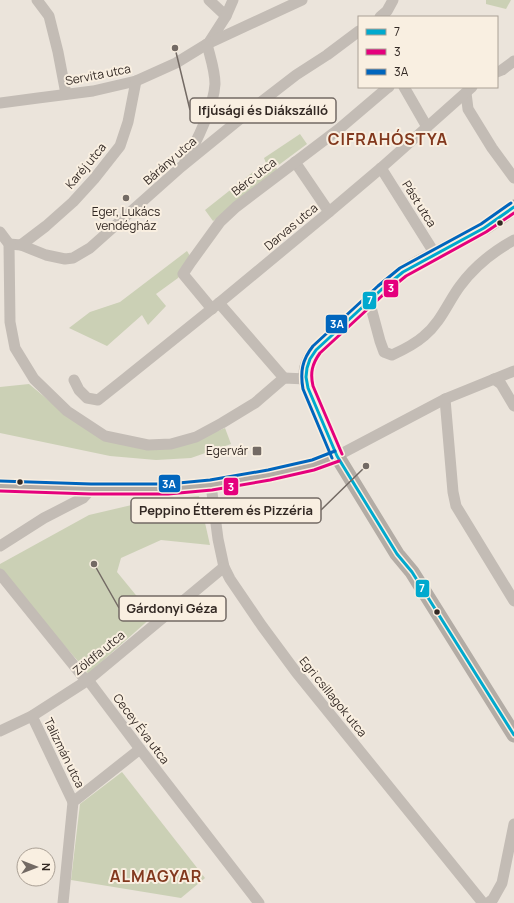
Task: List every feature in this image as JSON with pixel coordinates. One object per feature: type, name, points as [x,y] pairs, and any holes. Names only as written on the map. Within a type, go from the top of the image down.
[{"type":"main road","points":[[514,207],[464,239],[403,272],[369,300],[316,350],[311,356],[306,369],[308,388],[337,456],[397,554],[412,572],[514,735]]},
{"type":"main road","points":[[0,486],[91,489],[168,489],[211,485],[269,475],[313,465],[337,456]]},
{"type":"street","points":[[37,0],[49,16],[66,94]]},
{"type":"street","points":[[209,0],[226,16]]},
{"type":"street","points":[[181,167],[204,124],[214,94],[214,72],[207,44],[226,16],[233,0]]},
{"type":"street","name":"Servita utca","points":[[0,103],[93,91],[136,81],[176,63],[207,44],[302,0]]},
{"type":"street","points":[[381,16],[387,11],[393,0]]},
{"type":"street","name":"Bárány utca","points":[[9,244],[65,259],[73,258],[90,248],[181,167],[256,106],[296,75],[327,55],[358,32]]},
{"type":"street","points":[[498,72],[514,60]]},
{"type":"street","name":"Karéj utca","points":[[21,246],[73,202],[94,179],[120,146],[128,122],[136,81]]},
{"type":"street","name":"Bérc utca","points":[[215,306],[184,274],[220,222],[339,129],[388,88]]},
{"type":"street","points":[[405,88],[427,127]]},
{"type":"street","points":[[469,90],[468,110],[492,148],[514,178]]},
{"type":"street","name":"Darvas utca","points":[[74,380],[79,390],[88,398],[98,400],[329,212],[469,90]]},
{"type":"street","points":[[295,162],[329,212]]},
{"type":"street","name":"Pást utca","points":[[381,168],[435,254]]},
{"type":"street","points":[[0,232],[9,244],[4,294],[15,348],[34,379],[67,411],[105,436],[148,445],[171,444],[196,436],[222,423],[255,403],[284,378],[306,379]]},
{"type":"street","points":[[369,300],[384,352],[392,355],[424,336],[440,319],[460,286],[473,271],[499,248],[514,240]]},
{"type":"street","points":[[215,306],[284,378]]},
{"type":"street","points":[[337,456],[445,399],[514,371]]},
{"type":"street","points":[[494,379],[501,384],[514,406]]},
{"type":"street","points":[[445,399],[453,492],[456,506],[514,601]]},
{"type":"street","name":"Egri csillagok utca","points":[[211,485],[217,531],[224,567],[230,579],[296,672],[483,903]]},
{"type":"street","points":[[0,546],[44,518],[83,498],[91,489]]},
{"type":"street","name":"Zöldfa utca","points":[[0,731],[32,716],[88,680],[224,567]]},
{"type":"street","name":"Cecey Éva utca","points":[[0,574],[84,678],[88,680],[259,903]]},
{"type":"street","name":"Talizmán utca","points":[[32,716],[73,802],[63,903]]},
{"type":"street","name":"Talizmán utca","points":[[73,802],[140,749]]},
{"type":"street","points":[[488,903],[493,899],[502,883],[514,824]]},
{"type":"green space","points":[[486,0],[511,0],[506,9],[486,4]]},
{"type":"green space","points":[[300,134],[307,144],[276,167],[278,171],[213,221],[205,210],[253,172],[258,178],[269,171],[264,158]]},
{"type":"green space","points":[[187,251],[190,256],[178,278],[156,294],[166,306],[148,325],[142,315],[107,346],[69,328],[90,312],[120,302]]},
{"type":"green space","points":[[29,384],[65,414],[148,448],[198,439],[225,428],[231,444],[191,458],[156,460],[110,456],[0,433],[0,387]]},
{"type":"green space","points":[[199,496],[210,545],[161,540],[121,558],[117,572],[153,616],[88,674],[0,571],[0,564],[89,515],[153,500]]},
{"type":"green space","points":[[122,772],[205,878],[181,898],[71,880],[80,804]]},
{"type":"transit line","name":"3A","points":[[332,458],[303,389],[302,372],[304,361],[309,351],[378,286],[400,268],[481,224],[511,203]]},
{"type":"transit line","name":"7","points":[[514,207],[484,228],[403,272],[381,290],[316,350],[310,359],[306,377],[308,388],[337,456],[397,554],[412,572],[514,735]]},
{"type":"transit line","name":"3","points":[[342,454],[313,386],[312,369],[320,353],[384,294],[406,276],[486,232],[514,213]]},
{"type":"transit line","name":"3A","points":[[0,481],[91,484],[168,484],[210,480],[268,470],[312,460],[335,451]]},
{"type":"transit line","name":"3","points":[[0,491],[91,494],[168,494],[212,490],[270,480],[314,470],[339,461]]},
{"type":"place","name":"Ifjúsági és Diákszálló","points":[[175,48]]},
{"type":"place","name":"Eger, Lukács vendégház","points":[[126,198]]},
{"type":"place","name":"Egervár","points":[[257,451]]},
{"type":"place","name":"Peppino Étterem és Pizzéria","points":[[366,466]]},
{"type":"place","name":"Gárdonyi Géza","points":[[94,564]]},
{"type":"district","name":"CIFRAHÓSTYA","points":[[388,139]]},
{"type":"district","name":"ALMAGYAR","points":[[156,876]]}]
